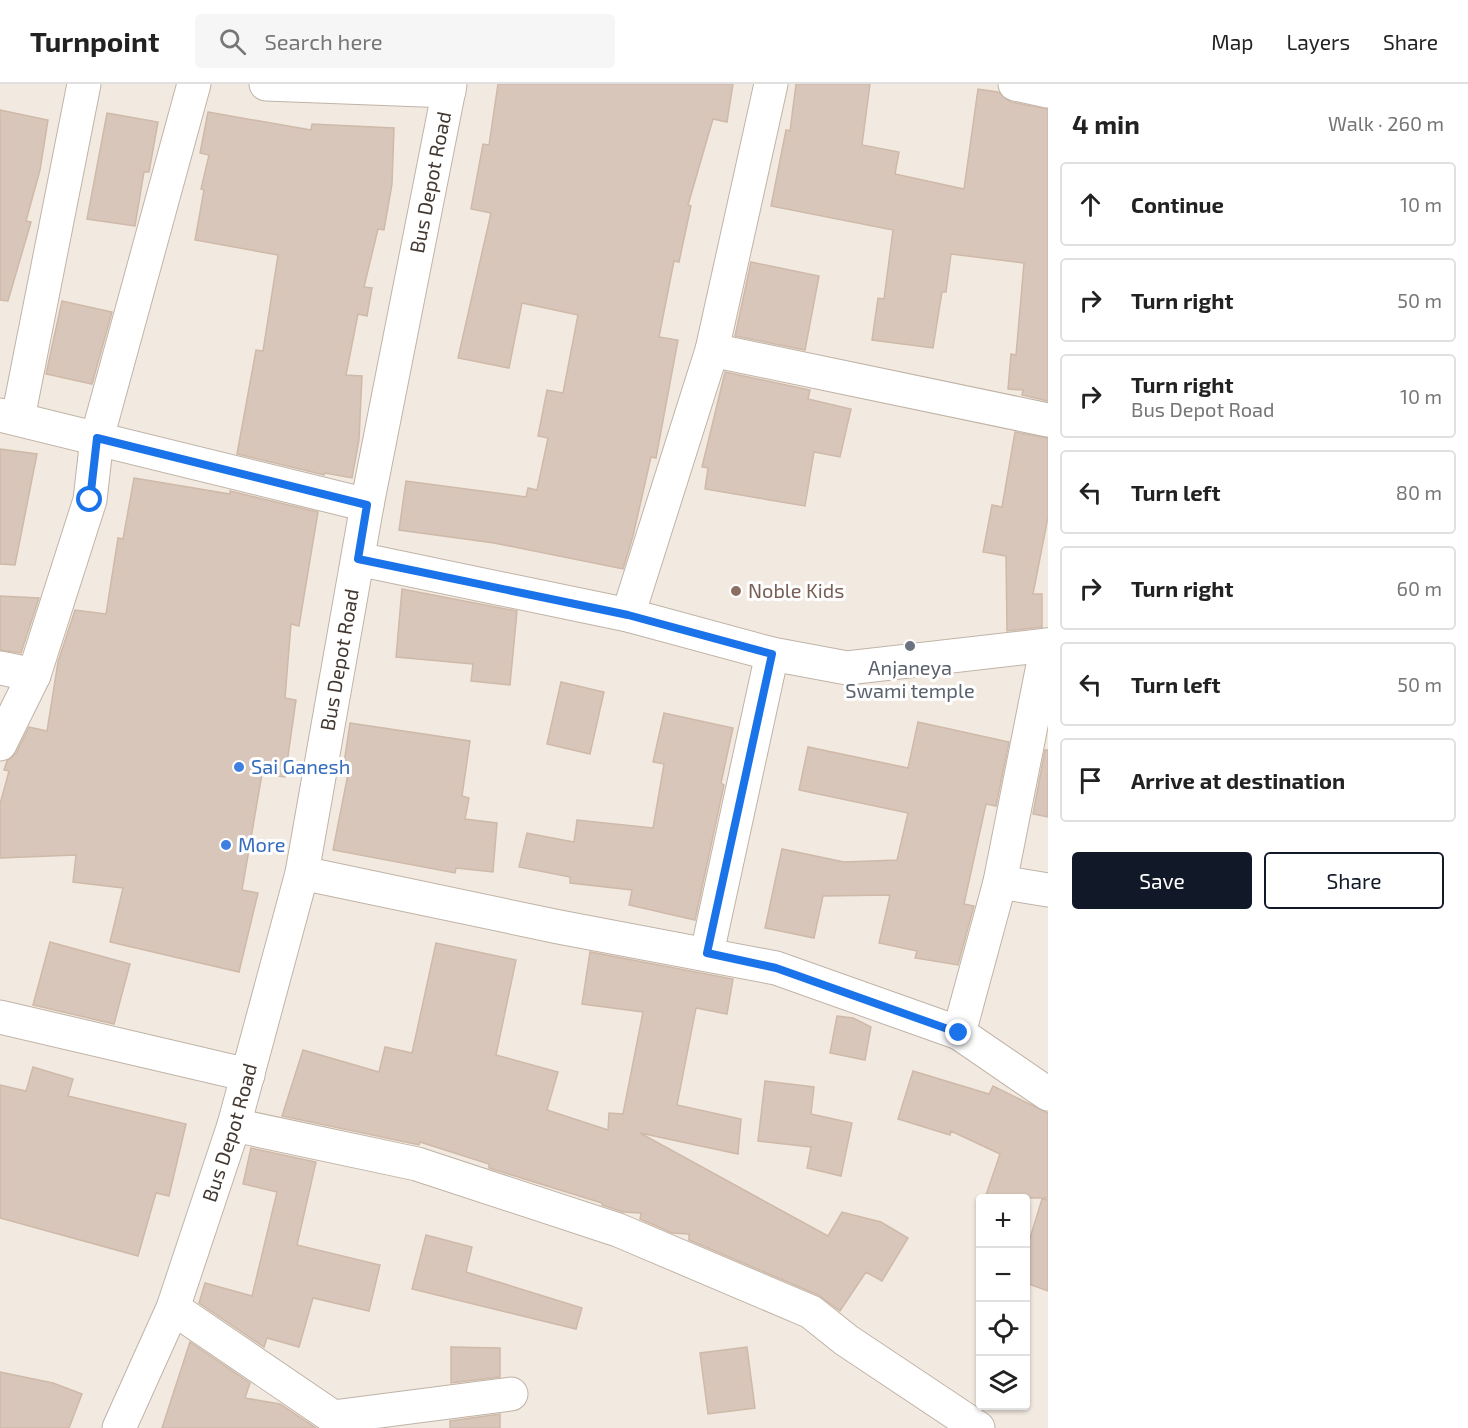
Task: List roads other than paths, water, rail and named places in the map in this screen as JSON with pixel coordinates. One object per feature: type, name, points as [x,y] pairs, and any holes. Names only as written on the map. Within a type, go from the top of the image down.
[{"type":"street","points":[[84,84],[9,417],[367,505]]},
{"type":"street","points":[[0,744],[34,675],[90,500],[97,438],[194,84]]},
{"type":"street","points":[[266,84],[450,87]]},
{"type":"street","points":[[628,615],[712,350],[771,84]]},
{"type":"street","points":[[1015,84],[1048,91]]},
{"type":"street","name":"Bus Depot Road","points":[[119,1428],[173,1308],[234,1125],[302,873],[367,505],[450,87]]},
{"type":"street","points":[[712,350],[1048,420]]},
{"type":"street","points":[[358,559],[628,615],[772,654],[847,668],[1047,645],[1000,882],[959,1033]]},
{"type":"street","points":[[707,953],[772,654]]},
{"type":"street","points":[[0,668],[34,675]]},
{"type":"street","points":[[302,873],[559,927],[707,953],[776,968],[959,1033],[1048,1094]]},
{"type":"street","points":[[1000,882],[1048,890]]},
{"type":"street","points":[[0,1017],[248,1075]]},
{"type":"street","points":[[234,1125],[417,1164],[618,1230],[811,1312],[846,1340],[978,1428]]},
{"type":"street","points":[[173,1308],[333,1417],[511,1394]]},
{"type":"place","name":"Noble Kids","points":[[736,591]]},
{"type":"place","name":"Anjaneya Swami temple","points":[[910,646]]},
{"type":"place","name":"Sai Ganesh","points":[[239,767]]},
{"type":"place","name":"More","points":[[226,845]]}]
